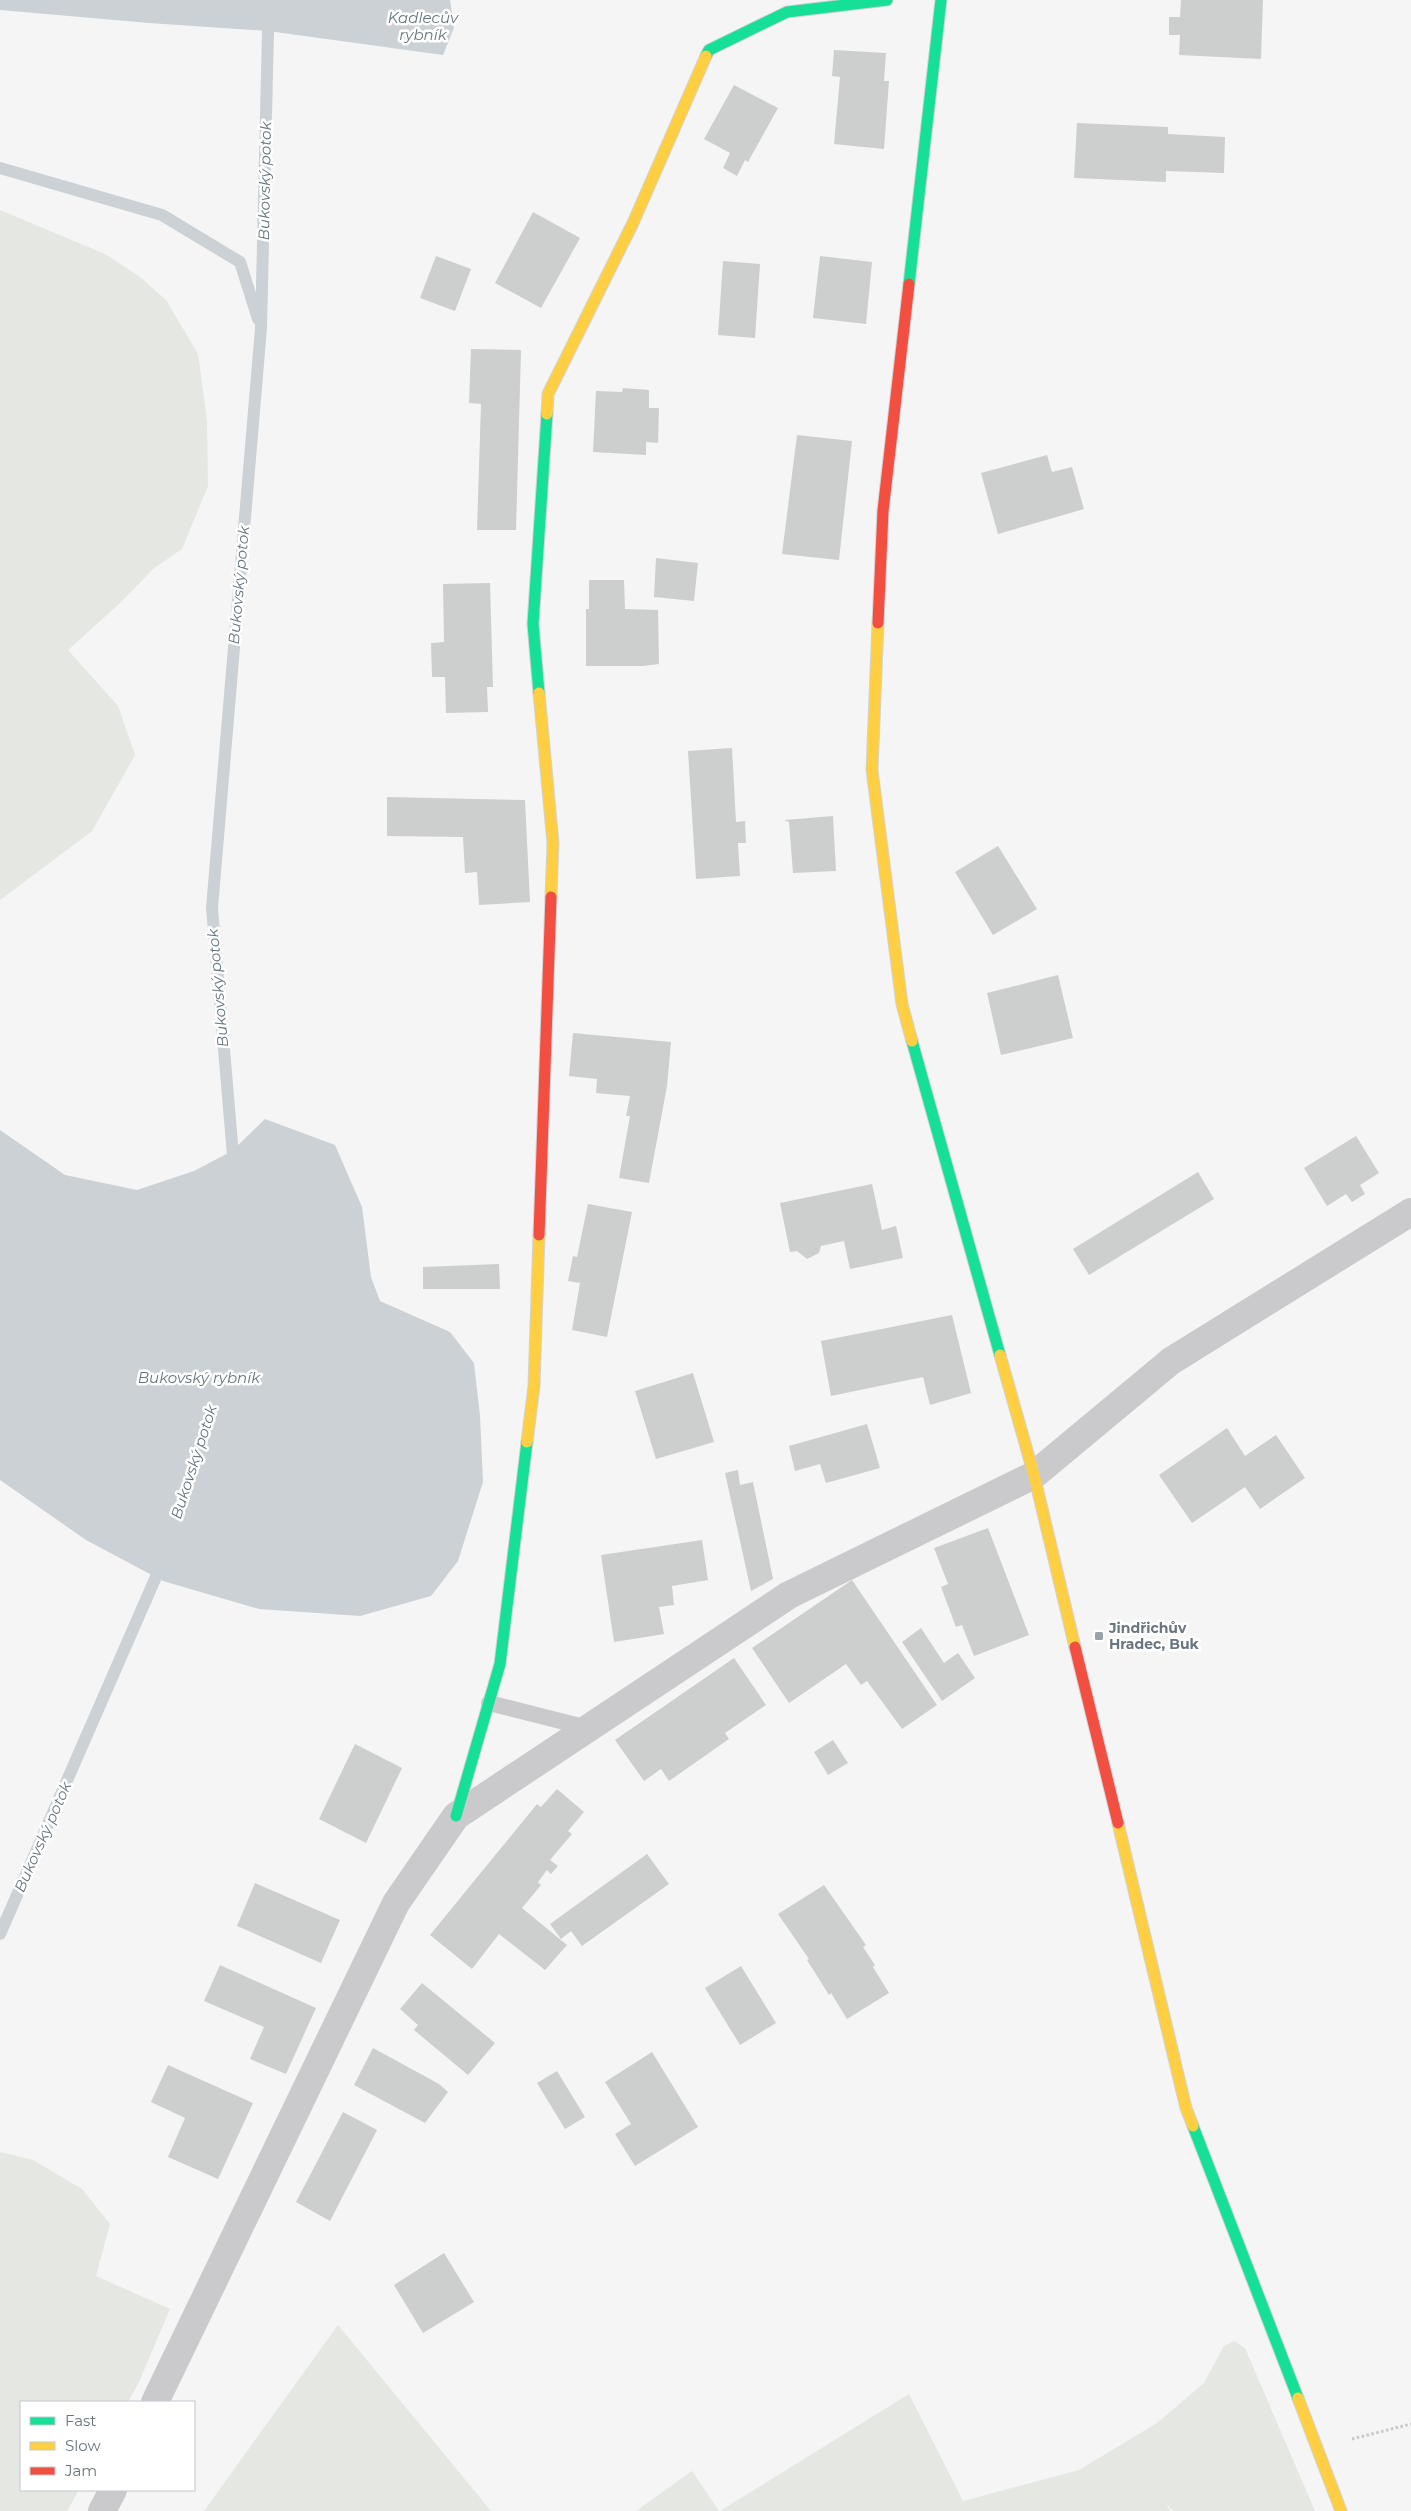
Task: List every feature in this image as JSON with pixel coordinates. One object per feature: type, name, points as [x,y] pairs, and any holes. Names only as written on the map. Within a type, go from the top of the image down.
[{"type":"street","points":[[155,2401],[396,1902],[456,1816],[500,1664],[534,1386],[553,843],[533,624],[548,394],[633,223],[709,50],[787,12],[887,0]]},
{"type":"street","points":[[942,0],[883,511],[872,770],[902,1004],[1034,1475],[1186,2108],[1315,2449],[1341,2511]]},
{"type":"street","points":[[456,1816],[789,1595],[1034,1475],[1171,1361],[1411,1212]]},
{"type":"street","points":[[102,2511],[112,2491]]},
{"type":"lane","points":[[489,1702],[588,1728]]},
{"type":"path","points":[[1315,2449],[1411,2424]]},
{"type":"shaded area","points":[[0,210],[105,254],[140,277],[166,300],[198,354],[207,421],[208,486],[182,549],[153,569],[120,603],[68,650],[118,706],[135,755],[92,831],[0,900]]},
{"type":"shaded area","points":[[0,2152],[33,2160],[82,2189],[110,2224],[96,2276],[170,2309],[139,2382],[129,2401],[20,2401],[20,2491],[78,2491],[67,2511],[0,2511]]},
{"type":"shaded area","points":[[338,2325],[491,2511],[204,2511]]},
{"type":"shaded area","points":[[1234,2341],[1245,2348],[1315,2511],[1174,2511],[1165,2504],[1171,2511],[720,2511],[909,2394],[963,2501],[1079,2470],[1157,2423],[1204,2383],[1224,2346]]},
{"type":"shaded area","points":[[692,2471],[719,2511],[636,2511]]},
{"type":"water","name":"Kadlecův rybník","points":[[0,0],[450,0],[454,28],[443,55],[268,31],[0,10]]},
{"type":"water","name":"Bukovský rybník","points":[[265,1119],[335,1145],[362,1207],[371,1277],[380,1301],[450,1332],[474,1363],[480,1416],[483,1482],[458,1561],[431,1596],[360,1616],[259,1609],[163,1581],[86,1540],[0,1480],[0,1130],[65,1175],[137,1190],[194,1171],[232,1151]]},
{"type":"building","points":[[1181,0],[1263,0],[1261,59],[1179,55],[1180,35],[1169,35],[1169,17],[1180,17]]},
{"type":"building","points":[[834,50],[886,53],[884,81],[889,81],[884,149],[834,144],[840,77],[832,76]]},
{"type":"building","points":[[734,85],[778,108],[748,162],[745,160],[737,176],[723,168],[730,153],[704,139]]},
{"type":"building","points":[[1077,123],[1168,127],[1168,134],[1225,137],[1224,173],[1166,171],[1166,182],[1074,178]]},
{"type":"building","points":[[533,212],[580,238],[541,308],[495,283]]},
{"type":"building","points":[[436,256],[471,269],[455,311],[420,298]]},
{"type":"building","points":[[820,256],[872,262],[866,324],[813,318]]},
{"type":"building","points":[[723,261],[760,264],[755,338],[718,335]]},
{"type":"building","points":[[471,349],[521,350],[516,530],[477,530],[481,404],[469,403]]},
{"type":"building","points":[[623,388],[649,390],[649,408],[659,408],[658,443],[646,442],[646,455],[593,452],[596,391],[622,392]]},
{"type":"building","points":[[797,435],[852,441],[839,560],[782,554]]},
{"type":"building","points":[[1047,455],[1052,472],[1072,467],[1084,509],[998,534],[981,473]]},
{"type":"building","points":[[656,558],[698,563],[694,601],[654,597]]},
{"type":"building","points":[[589,580],[624,580],[625,609],[658,610],[659,664],[643,666],[586,666],[586,609],[589,609]]},
{"type":"building","points":[[490,583],[493,687],[487,687],[488,712],[446,713],[445,677],[432,677],[431,643],[444,642],[443,584]]},
{"type":"building","points":[[732,748],[736,822],[745,821],[746,843],[738,843],[740,876],[696,879],[688,751]]},
{"type":"building","points":[[387,797],[525,800],[530,902],[479,905],[477,872],[465,873],[463,837],[387,836]]},
{"type":"building","points":[[833,816],[836,871],[793,873],[789,822],[784,820]]},
{"type":"building","points":[[998,846],[1037,909],[993,935],[955,872]]},
{"type":"building","points":[[1058,975],[1073,1038],[1001,1055],[987,993]]},
{"type":"building","points":[[573,1033],[671,1042],[667,1086],[649,1183],[619,1178],[630,1116],[626,1116],[630,1096],[596,1093],[597,1079],[569,1076]]},
{"type":"building","points":[[1356,1136],[1379,1173],[1360,1185],[1365,1194],[1352,1202],[1346,1194],[1327,1206],[1304,1168]]},
{"type":"building","points":[[1198,1172],[1214,1199],[1089,1275],[1073,1249]]},
{"type":"building","points":[[872,1184],[882,1230],[896,1226],[903,1258],[850,1269],[844,1241],[821,1246],[819,1253],[807,1259],[797,1251],[790,1252],[780,1203]]},
{"type":"building","points":[[588,1204],[632,1212],[607,1337],[572,1330],[580,1283],[568,1281],[573,1256],[577,1257]]},
{"type":"building","points":[[499,1264],[500,1289],[423,1289],[423,1267]]},
{"type":"building","points":[[952,1315],[971,1393],[930,1405],[923,1377],[831,1396],[821,1341]]},
{"type":"building","points":[[693,1373],[714,1442],[656,1459],[635,1391]]},
{"type":"building","points":[[867,1424],[880,1468],[826,1483],[820,1464],[795,1471],[789,1446]]},
{"type":"building","points":[[1227,1428],[1245,1456],[1276,1435],[1305,1478],[1260,1509],[1245,1487],[1192,1523],[1159,1475]]},
{"type":"building","points":[[738,1470],[740,1485],[753,1482],[773,1579],[751,1591],[725,1473]]},
{"type":"building","points":[[988,1528],[1029,1635],[974,1656],[962,1625],[956,1627],[941,1587],[948,1584],[934,1548]]},
{"type":"building","points":[[702,1540],[708,1580],[672,1586],[674,1605],[659,1607],[664,1634],[614,1642],[601,1555]]},
{"type":"building","points":[[852,1580],[937,1705],[902,1729],[867,1681],[861,1685],[846,1664],[789,1703],[752,1648]]},
{"type":"building","points":[[921,1628],[944,1663],[958,1653],[975,1678],[942,1701],[902,1642]]},
{"type":"building","points":[[734,1658],[766,1705],[725,1733],[729,1739],[669,1781],[661,1769],[644,1781],[615,1740]]},
{"type":"building","points":[[833,1740],[848,1763],[828,1775],[814,1752]]},
{"type":"building","points":[[355,1744],[402,1768],[366,1843],[319,1819]]},
{"type":"building","points":[[557,1789],[584,1812],[568,1831],[572,1834],[550,1860],[558,1866],[551,1874],[547,1870],[538,1882],[541,1885],[522,1908],[567,1945],[545,1970],[499,1934],[472,1969],[430,1935],[537,1804],[541,1807]]},
{"type":"building","points":[[647,1854],[669,1884],[582,1946],[571,1931],[561,1939],[550,1924]]},
{"type":"building","points":[[255,1883],[340,1920],[321,1963],[237,1926]]},
{"type":"building","points":[[824,1885],[866,1945],[863,1947],[875,1965],[873,1967],[889,1993],[847,2019],[831,1993],[829,1995],[807,1960],[809,1959],[778,1914]]},
{"type":"building","points":[[220,1965],[316,2008],[286,2074],[250,2059],[264,2027],[204,2001]]},
{"type":"building","points":[[741,1966],[776,2023],[740,2045],[705,1988]]},
{"type":"building","points":[[422,1983],[495,2043],[468,2075],[414,2030],[418,2025],[400,2009]]},
{"type":"building","points":[[373,2048],[439,2084],[448,2092],[425,2123],[354,2085]]},
{"type":"building","points":[[652,2052],[698,2127],[635,2166],[615,2134],[631,2124],[605,2082]]},
{"type":"building","points":[[168,2065],[253,2103],[218,2179],[168,2157],[185,2118],[151,2102]]},
{"type":"building","points":[[557,2071],[585,2117],[565,2129],[537,2083]]},
{"type":"building","points":[[343,2112],[377,2130],[330,2221],[296,2202]]},
{"type":"building","points":[[444,2253],[474,2302],[423,2333],[394,2285]]},
{"type":"waterway","name":"Bukovský potok","points":[[234,1167],[212,908],[261,328],[268,31],[264,0]]},
{"type":"waterway","points":[[0,168],[162,215],[240,262],[258,319]]},
{"type":"waterway","name":"Bukovský potok","points":[[0,1934],[162,1563]]},
{"type":"traffic: fast","points":[[706,56],[709,50],[787,12],[887,0]]},
{"type":"traffic: fast","points":[[909,284],[941,0]]},
{"type":"traffic: fast","points":[[539,693],[533,624],[547,414]]},
{"type":"traffic: fast","points":[[912,1041],[1000,1355]]},
{"type":"traffic: fast","points":[[456,1816],[500,1664],[527,1442]]},
{"type":"traffic: fast","points":[[1193,2126],[1298,2398]]},
{"type":"traffic: slow","points":[[547,414],[548,394],[633,223],[706,56]]},
{"type":"traffic: slow","points":[[878,623],[872,770],[902,1004],[912,1041]]},
{"type":"traffic: slow","points":[[539,693],[553,843],[551,897]]},
{"type":"traffic: slow","points":[[527,1442],[534,1386],[539,1235]]},
{"type":"traffic: slow","points":[[1000,1355],[1034,1475],[1075,1647]]},
{"type":"traffic: slow","points":[[1118,1823],[1186,2108],[1193,2126]]},
{"type":"traffic: slow","points":[[1298,2398],[1341,2511]]},
{"type":"traffic: jam","points":[[878,623],[883,511],[909,284]]},
{"type":"traffic: jam","points":[[539,1235],[551,897]]},
{"type":"traffic: jam","points":[[1075,1647],[1118,1823]]},
{"type":"place","name":"Jindřichův Hradec, Buk","points":[[1099,1636]]}]
